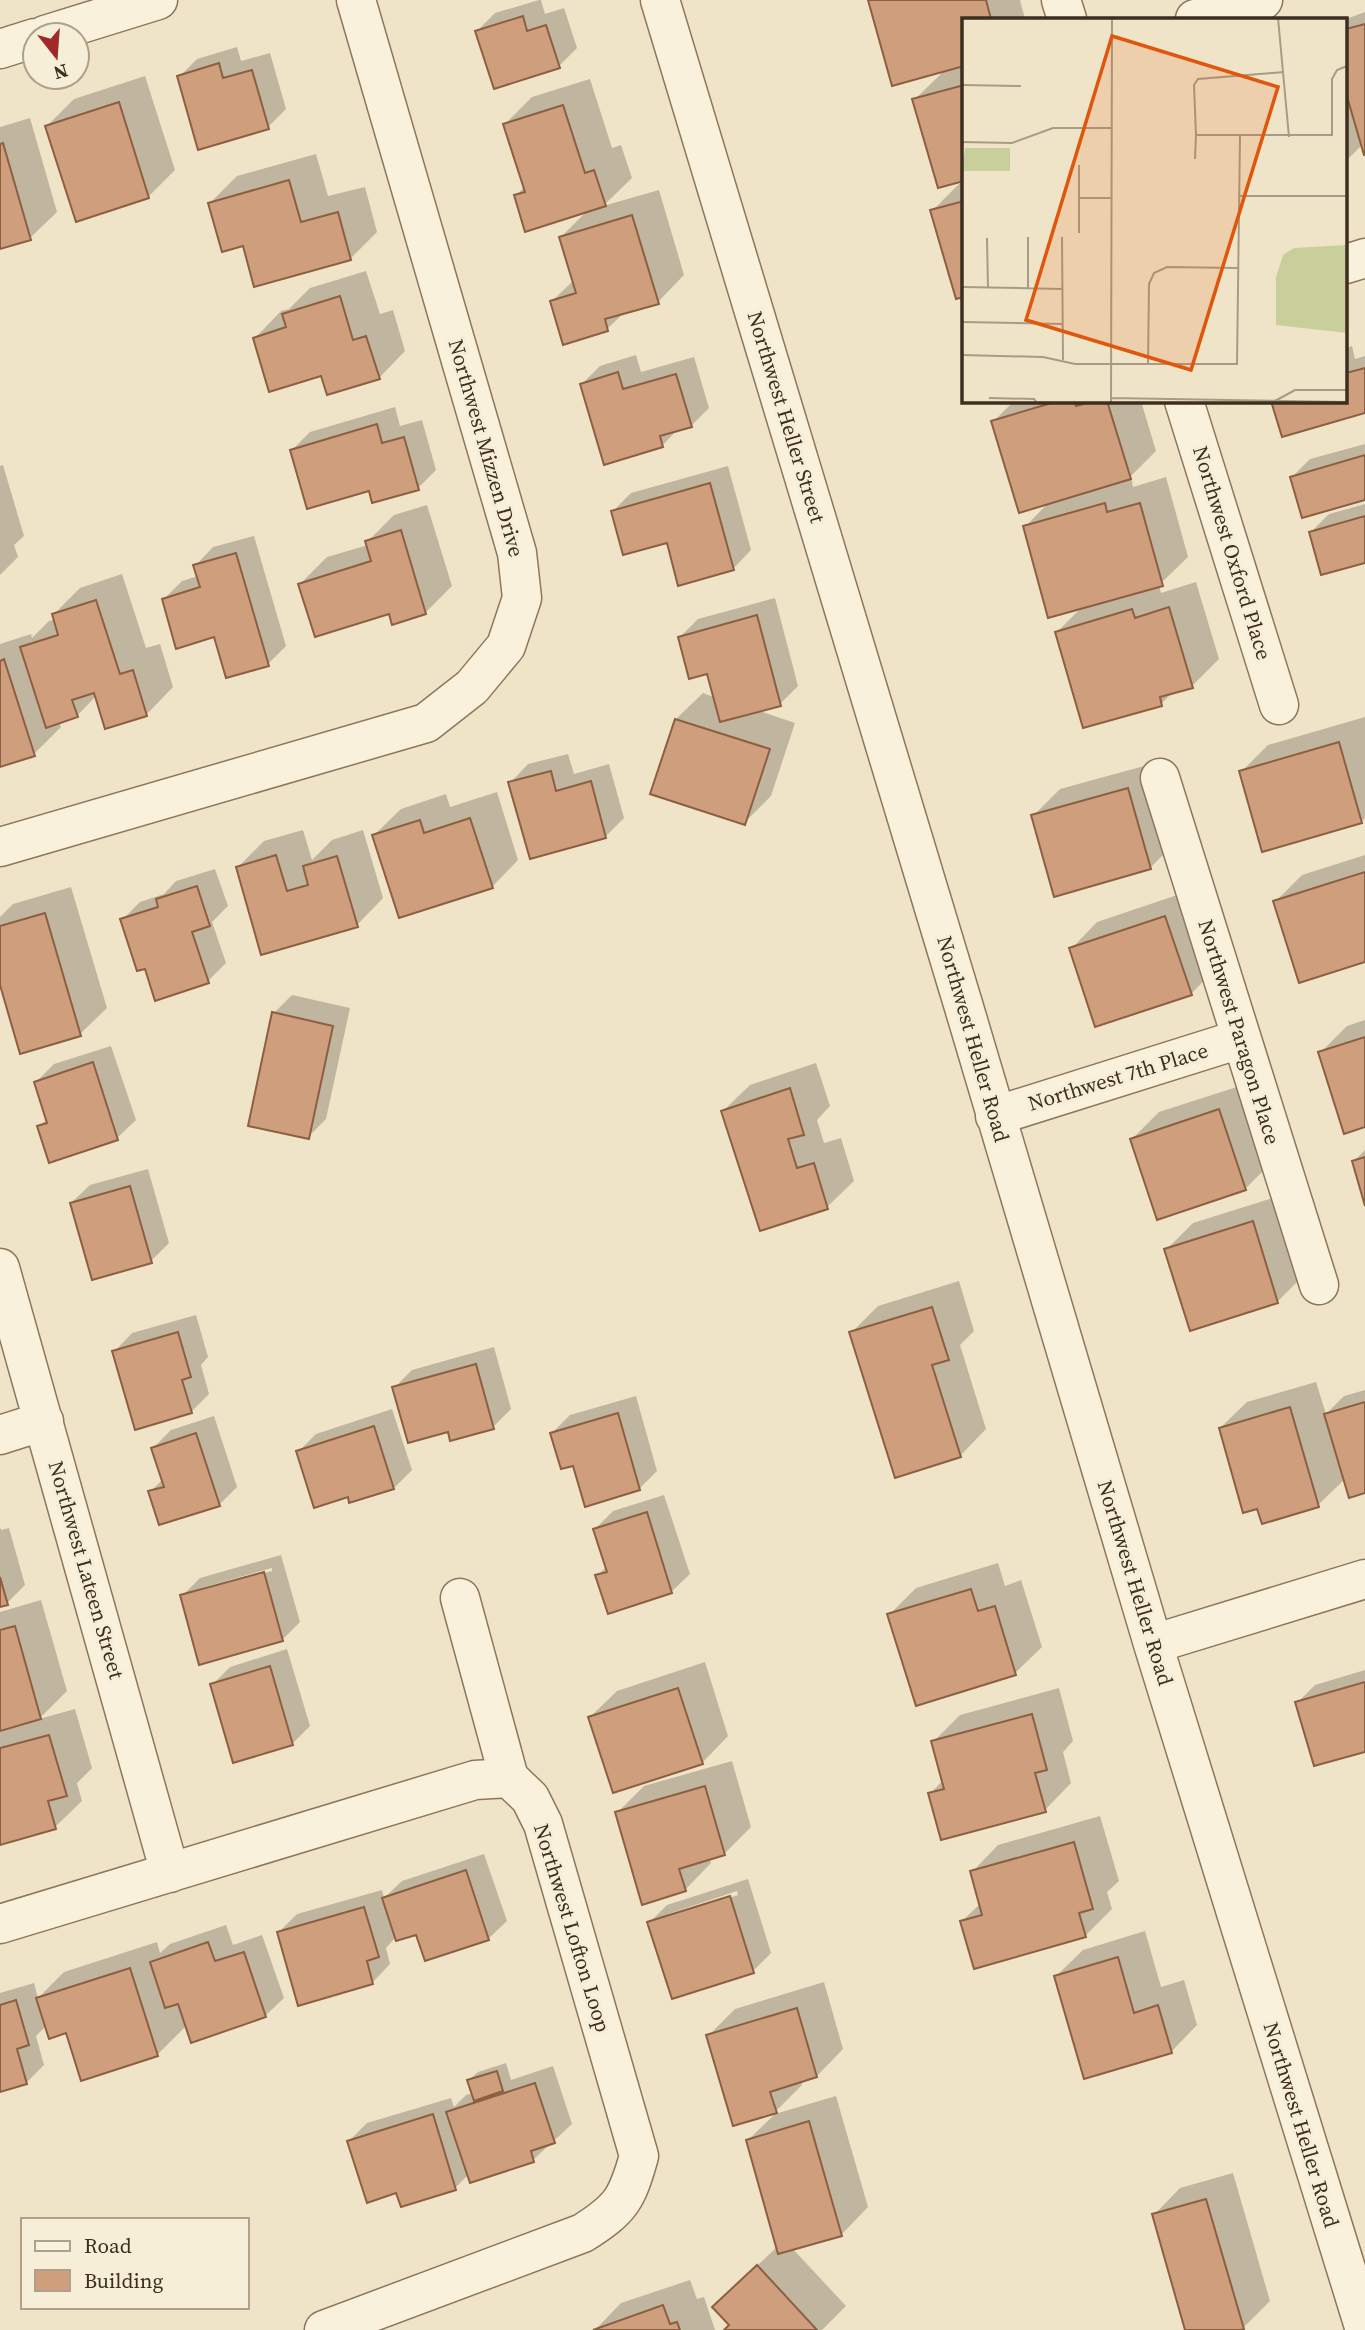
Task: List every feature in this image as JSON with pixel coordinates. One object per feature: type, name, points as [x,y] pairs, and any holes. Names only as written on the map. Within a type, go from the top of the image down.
[{"type":"street","points":[[90,21],[158,0]]},
{"type":"street","name":"Northwest Mizzen Drive","points":[[0,847],[426,723],[472,687],[506,646],[522,598],[517,552],[356,0]]},
{"type":"street","name":"Northwest Heller Street","points":[[660,0],[912,833]]},
{"type":"street","points":[[1061,0],[1067,18]]},
{"type":"street","points":[[1199,18],[1264,0]]},
{"type":"street","points":[[0,49],[21,42]]},
{"type":"street","points":[[1348,263],[1365,258]]},
{"type":"street","name":"Northwest Oxford Place","points":[[1184,402],[1279,705]]},
{"type":"street","name":"Northwest Paragon Place","points":[[1160,778],[1319,1285]]},
{"type":"street","name":"Northwest Heller Road","points":[[912,833],[1153,1644],[1365,2330]]},
{"type":"street","name":"Northwest 7th Place","points":[[995,1116],[1240,1039]]},
{"type":"street","name":"Northwest Lateen Street","points":[[0,1268],[170,1873]]},
{"type":"street","points":[[0,1434],[44,1421]]},
{"type":"street","points":[[1153,1644],[1365,1579]]},
{"type":"street","points":[[0,1924],[475,1780],[509,1778],[460,1598]]},
{"type":"street","name":"Northwest Lofton Loop","points":[[324,2330],[583,2233],[604,2220],[628,2193],[639,2156],[543,1824],[530,1798],[509,1778]]},
{"type":"building","points":[[868,0],[986,0],[991,18],[962,18],[962,67],[892,86]]},
{"type":"building","points":[[523,16],[527,31],[546,25],[560,68],[494,89],[475,31]]},
{"type":"building","points":[[1365,24],[1365,155],[1348,100],[1348,28]]},
{"type":"building","points":[[219,63],[223,78],[252,70],[269,129],[198,150],[177,76]]},
{"type":"building","points":[[962,86],[962,182],[938,188],[912,99]]},
{"type":"building","points":[[119,102],[149,198],[76,222],[45,126]]},
{"type":"building","points":[[563,105],[585,173],[594,170],[606,206],[525,232],[514,195],[525,192],[503,124]]},
{"type":"building","points":[[3,143],[31,240],[0,249],[0,144]]},
{"type":"building","points":[[289,180],[301,222],[338,212],[351,260],[254,287],[243,246],[222,252],[208,203]]},
{"type":"building","points":[[962,202],[962,298],[956,299],[930,210]]},
{"type":"building","points":[[632,215],[659,304],[605,319],[608,331],[563,345],[550,301],[576,293],[559,237]]},
{"type":"building","points":[[340,296],[353,340],[366,336],[380,379],[327,395],[321,376],[269,392],[253,338],[286,327],[282,314]]},
{"type":"building","points":[[1365,368],[1365,413],[1282,437],[1271,402],[1348,402],[1348,372]]},
{"type":"building","points":[[618,372],[623,389],[676,374],[692,427],[660,436],[663,447],[604,465],[580,384]]},
{"type":"building","points":[[1055,402],[1074,402],[1076,406],[1090,402],[1107,402],[1131,479],[1019,513],[991,421]]},
{"type":"building","points":[[377,424],[382,443],[404,437],[419,490],[372,503],[369,491],[307,509],[290,450]]},
{"type":"building","points":[[1365,455],[1365,500],[1302,518],[1290,477]]},
{"type":"building","points":[[710,483],[734,570],[678,586],[667,543],[623,555],[611,511]]},
{"type":"building","points":[[1105,503],[1107,512],[1140,503],[1163,586],[1048,618],[1023,526]]},
{"type":"building","points":[[1365,516],[1365,563],[1321,575],[1309,532]]},
{"type":"building","points":[[401,530],[426,614],[392,625],[389,614],[315,637],[298,584],[371,561],[365,541]]},
{"type":"building","points":[[236,553],[269,666],[226,678],[214,637],[176,649],[162,599],[200,587],[193,565]]},
{"type":"building","points":[[96,600],[120,674],[133,670],[147,716],[105,729],[94,693],[72,700],[78,717],[46,728],[20,647],[58,635],[52,614]]},
{"type":"building","points":[[1169,607],[1193,688],[1160,697],[1162,706],[1083,728],[1055,632],[1132,609],[1135,618]]},
{"type":"building","points":[[757,615],[781,706],[720,722],[707,674],[689,679],[678,637]]},
{"type":"building","points":[[4,659],[35,756],[0,767],[0,661]]},
{"type":"building","points":[[675,719],[770,749],[745,825],[650,794]]},
{"type":"building","points":[[1339,742],[1362,823],[1262,852],[1239,771]]},
{"type":"building","points":[[551,771],[556,791],[591,781],[606,838],[530,859],[508,782]]},
{"type":"building","points":[[1128,788],[1151,869],[1054,897],[1031,815]]},
{"type":"building","points":[[470,818],[493,888],[399,918],[372,835],[420,820],[424,833]]},
{"type":"building","points":[[276,855],[287,891],[308,885],[303,866],[337,856],[358,927],[261,955],[236,867]]},
{"type":"building","points":[[1365,872],[1365,962],[1299,983],[1273,901]]},
{"type":"building","points":[[197,886],[210,926],[192,932],[209,983],[155,1001],[145,969],[137,971],[120,919],[158,907],[156,899]]},
{"type":"building","points":[[45,913],[81,1036],[20,1054],[0,985],[0,926]]},
{"type":"building","points":[[1165,916],[1192,995],[1095,1027],[1069,948]]},
{"type":"building","points":[[272,1012],[333,1026],[309,1139],[248,1126]]},
{"type":"building","points":[[1365,1037],[1365,1127],[1344,1134],[1318,1052]]},
{"type":"building","points":[[93,1062],[118,1140],[49,1163],[37,1126],[47,1123],[34,1082]]},
{"type":"building","points":[[790,1088],[804,1135],[788,1139],[797,1168],[814,1163],[828,1209],[760,1231],[721,1111]]},
{"type":"building","points":[[1219,1109],[1246,1190],[1157,1220],[1130,1139]]},
{"type":"building","points":[[1365,1157],[1365,1206],[1352,1161]]},
{"type":"building","points":[[130,1186],[152,1263],[92,1280],[70,1203]]},
{"type":"building","points":[[1253,1221],[1278,1303],[1190,1331],[1164,1249]]},
{"type":"building","points":[[932,1307],[949,1360],[932,1365],[961,1457],[895,1478],[849,1332]]},
{"type":"building","points":[[178,1332],[191,1377],[182,1380],[192,1413],[135,1430],[112,1351]]},
{"type":"building","points":[[476,1364],[494,1429],[450,1441],[448,1432],[408,1443],[392,1387]]},
{"type":"building","points":[[1365,1402],[1365,1493],[1349,1498],[1324,1414]]},
{"type":"building","points":[[1290,1407],[1319,1507],[1262,1524],[1257,1509],[1243,1513],[1219,1428]]},
{"type":"building","points":[[618,1413],[640,1490],[585,1507],[573,1466],[561,1469],[550,1433]]},
{"type":"building","points":[[374,1426],[394,1489],[349,1503],[348,1497],[314,1508],[296,1451]]},
{"type":"building","points":[[196,1433],[220,1506],[159,1525],[148,1491],[164,1487],[151,1448]]},
{"type":"building","points":[[647,1512],[672,1593],[608,1614],[595,1575],[607,1572],[593,1529]]},
{"type":"building","points":[[264,1572],[283,1641],[199,1665],[180,1595]]},
{"type":"building","points":[[0,1577],[8,1605],[0,1607]]},
{"type":"building","points":[[971,1589],[978,1611],[995,1606],[1016,1675],[916,1706],[887,1614]]},
{"type":"building","points":[[15,1626],[41,1719],[0,1731],[0,1630]]},
{"type":"building","points":[[270,1666],[293,1745],[233,1763],[210,1684]]},
{"type":"building","points":[[1365,1682],[1365,1752],[1314,1766],[1295,1702]]},
{"type":"building","points":[[678,1688],[703,1764],[613,1793],[588,1717]]},
{"type":"building","points":[[1032,1714],[1047,1770],[1035,1773],[1046,1812],[941,1840],[928,1793],[944,1789],[931,1741]]},
{"type":"building","points":[[49,1735],[67,1796],[48,1801],[56,1829],[0,1845],[0,1748]]},
{"type":"building","points":[[705,1786],[725,1855],[679,1869],[686,1891],[642,1905],[615,1812]]},
{"type":"building","points":[[1074,1842],[1093,1909],[1079,1913],[1086,1937],[974,1969],[960,1921],[982,1915],[970,1871]]},
{"type":"building","points":[[466,1870],[489,1940],[425,1961],[416,1935],[396,1941],[382,1898]]},
{"type":"building","points":[[730,1896],[754,1973],[672,1999],[647,1922]]},
{"type":"building","points":[[364,1907],[379,1957],[367,1961],[373,1984],[298,2006],[277,1932]]},
{"type":"building","points":[[208,1942],[215,1961],[244,1952],[266,2017],[191,2043],[178,2004],[165,2008],[150,1962]]},
{"type":"building","points":[[1118,1957],[1134,2013],[1158,2005],[1172,2053],[1084,2079],[1054,1976]]},
{"type":"building","points":[[130,1968],[158,2056],[81,2081],[66,2033],[49,2039],[36,1998]]},
{"type":"building","points":[[16,2000],[29,2045],[17,2049],[27,2084],[0,2092],[0,2005]]},
{"type":"building","points":[[797,2008],[817,2077],[770,2092],[777,2113],[733,2126],[706,2035]]},
{"type":"building","points":[[497,2071],[503,2091],[474,2101],[467,2080]]},
{"type":"building","points":[[535,2083],[555,2143],[531,2151],[534,2162],[470,2183],[446,2112]]},
{"type":"building","points":[[433,2114],[456,2190],[401,2207],[396,2193],[367,2203],[347,2141]]},
{"type":"building","points":[[809,2121],[842,2236],[778,2254],[746,2140]]},
{"type":"building","points":[[1206,2199],[1244,2329],[1241,2330],[1185,2330],[1152,2214]]},
{"type":"building","points":[[757,2265],[817,2330],[724,2330],[729,2325],[712,2307]]},
{"type":"building","points":[[663,2305],[670,2324],[677,2322],[680,2330],[593,2330]]}]
